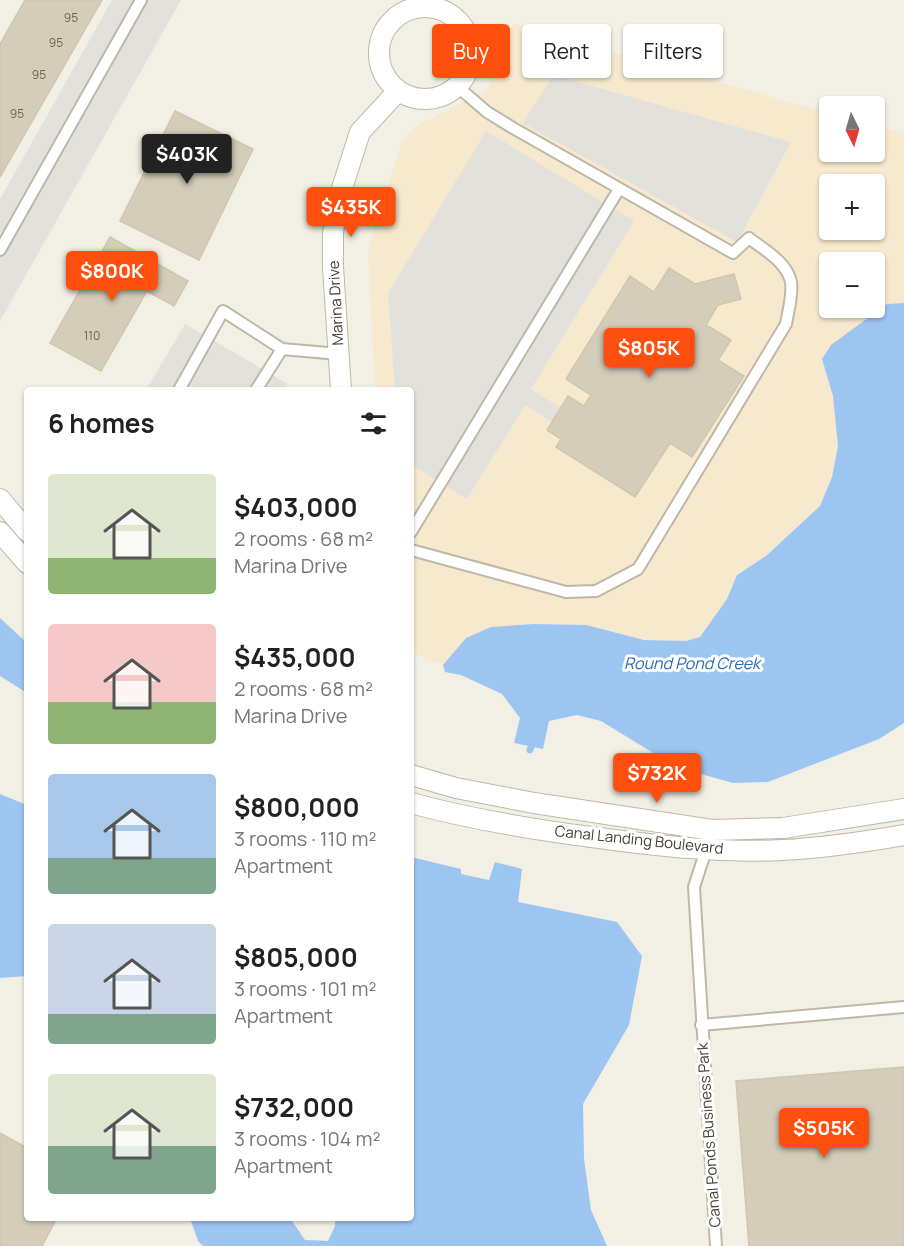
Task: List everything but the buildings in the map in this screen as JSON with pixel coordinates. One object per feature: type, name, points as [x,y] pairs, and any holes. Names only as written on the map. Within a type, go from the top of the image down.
[{"type":"street","points":[[430,7],[444,10],[457,19],[466,31],[471,45],[472,60],[467,75],[458,87],[444,96],[428,100],[412,98],[398,91],[387,80],[381,66],[378,51],[382,36],[389,24],[401,14],[415,8],[430,7]]},
{"type":"street","name":"Marina Drive","points":[[341,387],[333,244],[337,204],[360,132],[398,91]]},
{"type":"street","points":[[0,499],[24,527]]},
{"type":"street","points":[[0,532],[24,560]]},
{"type":"street","name":"Canal Landing Boulevard","points":[[414,776],[456,788],[534,803],[712,830],[783,828],[904,809]]},
{"type":"street","name":"Canal Landing Boulevard","points":[[414,804],[492,823],[651,845],[706,850],[781,850],[840,845],[904,835]]},
{"type":"lane","points":[[0,250],[141,0]]},
{"type":"lane","points":[[414,551],[566,592],[596,591],[638,569],[786,324],[789,307],[790,282],[784,268],[749,238],[733,253],[487,112],[458,87]]},
{"type":"lane","points":[[414,527],[619,189]]},
{"type":"lane","points":[[181,387],[224,311],[282,349],[339,354]]},
{"type":"lane","points":[[258,387],[282,349]]},
{"type":"lane","name":"Canal Ponds Business Park","points":[[712,830],[694,887],[716,1246]]},
{"type":"lane","name":"Canal Ponds Business Park","points":[[701,1025],[904,1007]]},
{"type":"shaded area","points":[[112,0],[181,0],[0,321],[0,199]]},
{"type":"shaded area","points":[[513,24],[522,27],[522,78],[611,78],[611,52],[623,55],[623,78],[705,78],[819,110],[819,162],[885,162],[885,129],[904,134],[904,303],[885,306],[885,252],[819,252],[819,318],[870,318],[822,358],[833,396],[838,446],[832,477],[820,506],[766,556],[737,575],[727,599],[700,637],[686,641],[644,640],[586,625],[533,624],[491,627],[466,638],[443,665],[414,653],[414,387],[375,387],[368,250],[402,141],[415,127],[487,90],[492,78],[510,78],[510,32]]},
{"type":"shaded area","points":[[551,78],[564,78],[791,142],[737,242],[523,123]]},
{"type":"shaded area","points":[[486,131],[634,221],[531,389],[561,408],[552,422],[525,405],[467,499],[414,466],[414,387],[395,387],[388,293]]},
{"type":"shaded area","points":[[185,324],[288,384],[286,387],[148,387]]},
{"type":"water","points":[[904,303],[904,723],[879,739],[768,782],[733,783],[676,767],[601,721],[577,715],[549,721],[543,749],[514,743],[520,718],[502,694],[461,675],[445,672],[443,665],[466,638],[491,627],[533,624],[586,625],[644,640],[686,641],[700,637],[727,599],[737,575],[766,556],[820,506],[832,477],[838,446],[833,396],[822,359],[831,345],[868,318],[885,318],[887,304]]},
{"type":"water","points":[[0,618],[24,640],[24,691],[0,676]]},
{"type":"water","points":[[0,794],[24,804],[24,976],[0,978]]},
{"type":"water","points":[[414,858],[461,869],[461,874],[489,880],[495,862],[522,869],[518,902],[617,922],[642,956],[629,1025],[583,1104],[584,1159],[591,1210],[607,1246],[203,1246],[198,1241],[191,1221],[292,1221],[305,1240],[328,1241],[335,1221],[414,1221]]},
{"type":"waterway","name":"Round Pond Creek","points":[[530,750],[534,738]]}]
